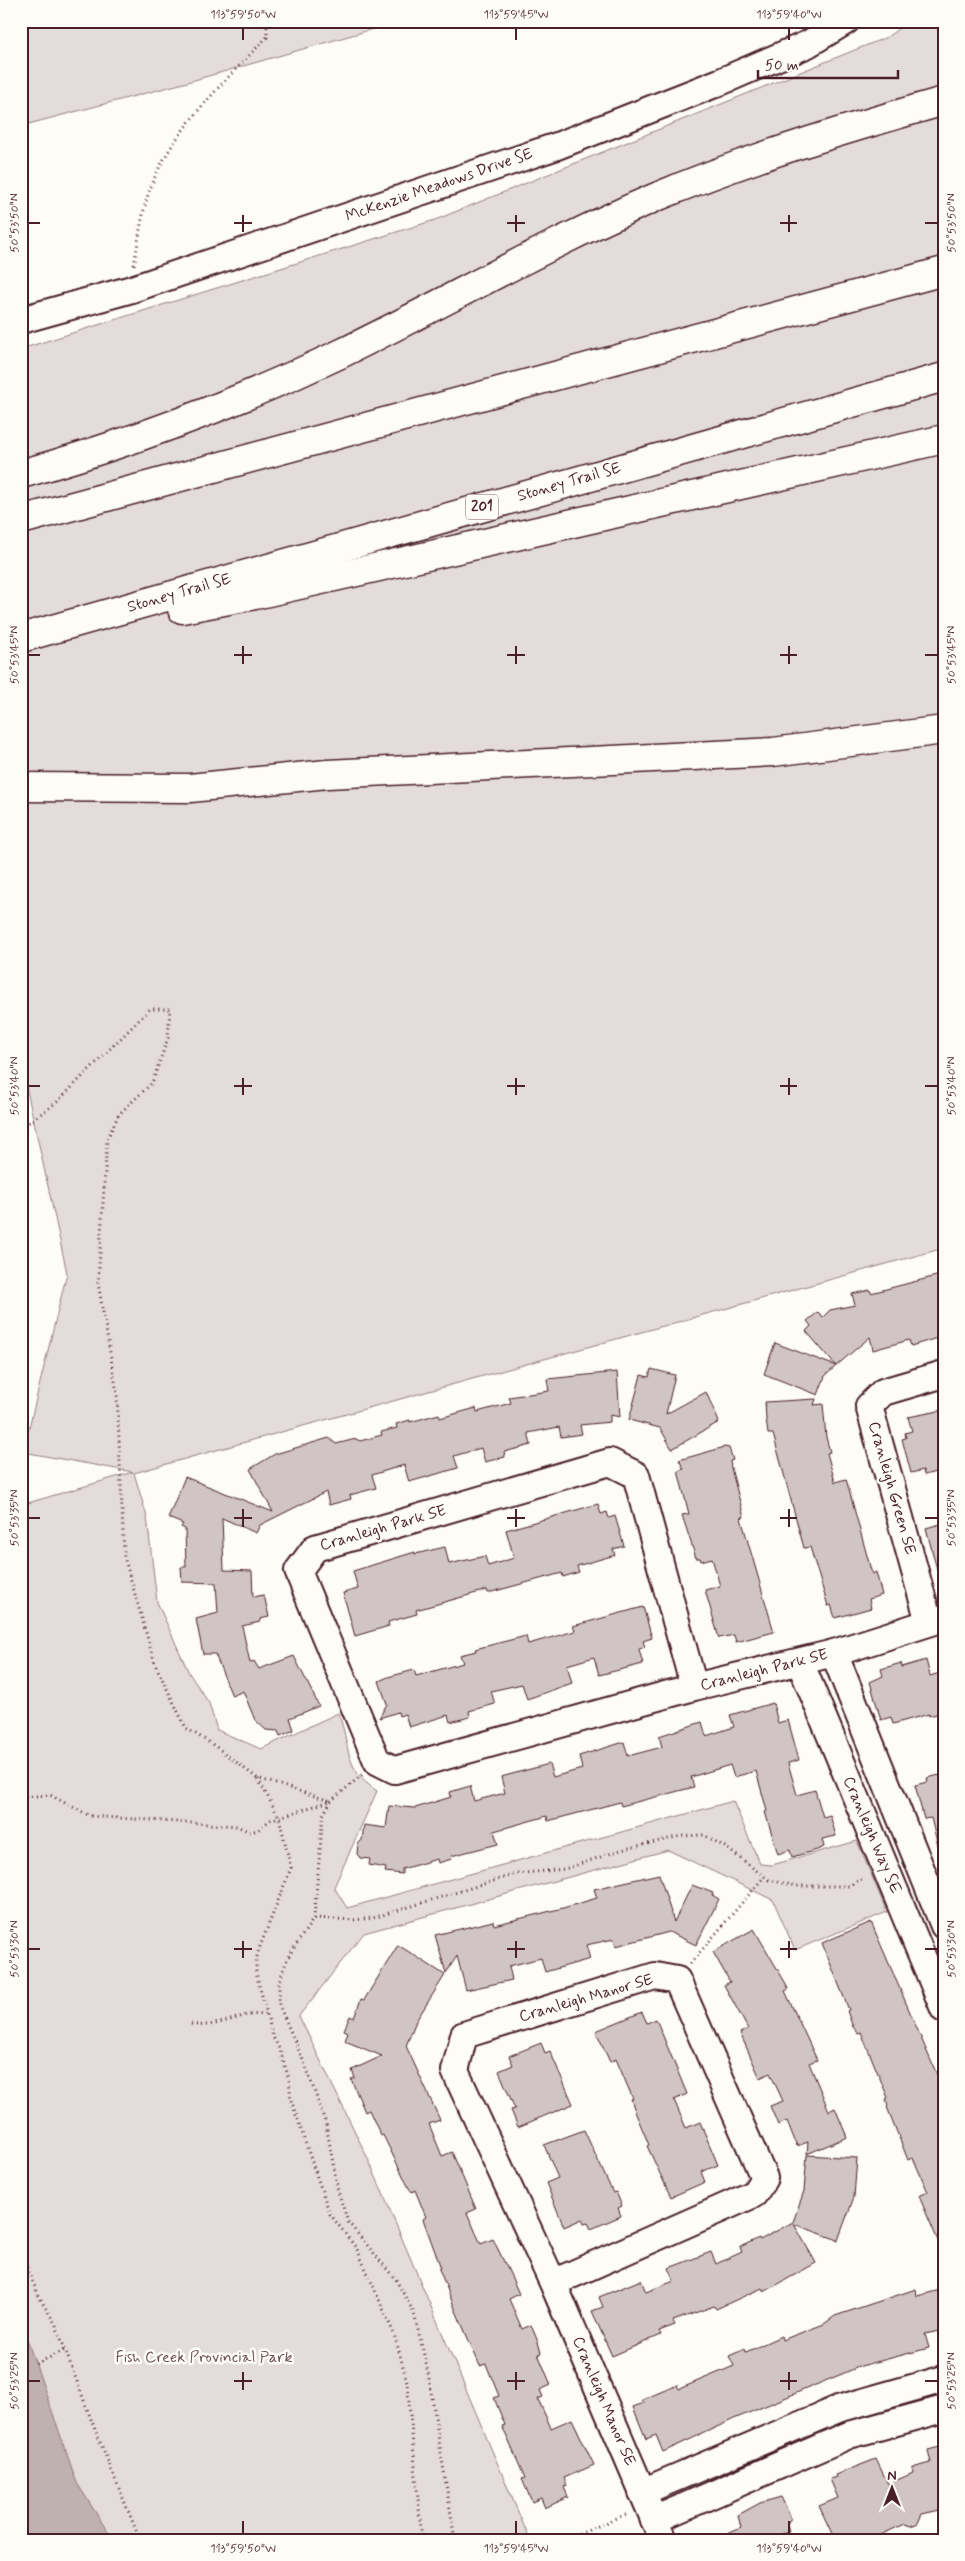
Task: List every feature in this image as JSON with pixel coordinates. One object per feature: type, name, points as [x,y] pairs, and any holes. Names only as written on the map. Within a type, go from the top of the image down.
[{"type":"highway","points":[[21,474],[139,438],[246,396],[339,354],[654,199],[800,143],[944,101]]},
{"type":"highway","points":[[21,520],[944,272]]},
{"type":"highway","name":"Stoney Trail SE","points":[[21,639],[944,377]]},
{"type":"highway","points":[[21,639],[255,595],[944,439]]},
{"type":"highway","points":[[21,787],[190,788],[327,774],[773,752],[944,730]]},
{"type":"street","name":"McKenzie Meadows Drive SE","points":[[21,320],[132,289],[557,146],[720,82],[808,44],[846,21]]},
{"type":"street","name":"Cranleigh Green SE","points":[[834,1653],[936,1620],[869,1406],[883,1392],[944,1374]]},
{"type":"street","name":"Cranleigh Park SE","points":[[694,1687],[636,1475],[610,1462],[315,1548],[298,1572],[377,1761],[395,1770],[694,1687],[834,1653]]},
{"type":"street","name":"Cranleigh Way SE","points":[[834,1653],[934,1877],[944,1926]]},
{"type":"street","name":"Cranleigh Way SE","points":[[800,1662],[944,2009]]},
{"type":"street","points":[[895,1890],[934,1877]]},
{"type":"street","name":"Cranleigh Manor SE","points":[[553,2283],[754,2194],[764,2178],[677,1980],[655,1976],[464,2035],[455,2071],[553,2283],[652,2514]]},
{"type":"street","points":[[652,2514],[838,2409],[944,2379]]},
{"type":"street","points":[[838,2409],[849,2434]]},
{"type":"street","points":[[652,2514],[849,2434],[944,2409]]},
{"type":"path","points":[[132,289],[132,273],[147,197],[169,148],[225,81],[267,37],[267,21]]},
{"type":"path","points":[[21,1142],[28,1124],[57,1102],[150,1009],[170,1009],[168,1038],[152,1083],[119,1114],[107,1139],[98,1283],[117,1392],[124,1556],[154,1664],[186,1728],[257,1778],[331,1801]]},
{"type":"path","points":[[21,1796],[50,1795],[90,1816],[237,1826],[250,1832],[258,1830],[270,1820],[331,1801],[350,1787],[377,1761]]},
{"type":"path","points":[[257,1778],[279,1817],[291,1868],[256,1960],[256,1972],[266,2014],[289,2079],[291,2100],[330,2214],[357,2249],[394,2334],[407,2382],[422,2540]]},
{"type":"path","points":[[331,1801],[323,1815],[314,1918],[288,1957],[279,1982],[279,2004],[306,2067],[326,2124],[338,2191],[348,2222],[396,2280],[414,2313],[429,2381],[455,2540]]},
{"type":"path","points":[[314,1918],[353,1920],[373,1918],[516,1874],[565,1869],[621,1850],[681,1836],[704,1835],[725,1847],[769,1880],[797,1886],[849,1886],[873,1873]]},
{"type":"path","points":[[677,1980],[764,1876]]},
{"type":"path","points":[[192,2024],[198,2026],[233,2020],[244,2016],[266,2014]]},
{"type":"path","points":[[21,2248],[29,2274],[56,2325],[95,2431],[140,2540]]},
{"type":"path","points":[[36,2364],[65,2350]]},
{"type":"path","points":[[565,2540],[652,2514]]},
{"type":"green space","points":[[21,21],[375,21],[380,27],[184,83],[21,126]]},
{"type":"green space","name":"Fish Creek Provincial Park","points":[[909,21],[944,21],[944,1248],[134,1473],[147,1517],[157,1602],[189,1673],[209,1703],[217,1730],[261,1749],[338,1713],[353,1765],[358,1774],[377,1791],[334,1887],[347,1908],[733,1801],[760,1864],[772,1865],[857,1841],[887,1912],[795,1950],[773,1900],[668,1850],[364,1933],[299,2016],[370,2163],[530,2540],[21,2540],[21,1505],[133,1472],[23,1452],[67,1273],[21,1063],[21,349],[435,220],[887,37]]},
{"type":"shaded area","points":[[21,2322],[77,2483],[113,2540],[21,2540]]},
{"type":"building","points":[[944,1274],[944,1336],[911,1346],[909,1340],[873,1350],[870,1337],[836,1366],[806,1331],[811,1326],[807,1321],[818,1312],[823,1317],[830,1310],[855,1305],[852,1294],[870,1290],[871,1293]]},
{"type":"building","points":[[775,1343],[836,1366],[825,1376],[818,1395],[764,1374]]},
{"type":"building","points":[[651,1369],[675,1375],[666,1414],[706,1392],[719,1422],[672,1449],[660,1428],[629,1420],[641,1375],[649,1377]]},
{"type":"building","points":[[617,1372],[620,1417],[610,1415],[610,1422],[580,1425],[582,1434],[561,1437],[559,1427],[528,1433],[531,1445],[504,1452],[505,1457],[485,1462],[481,1448],[454,1456],[458,1468],[409,1482],[404,1465],[372,1475],[376,1488],[350,1495],[351,1499],[329,1505],[326,1492],[260,1525],[256,1533],[222,1518],[224,1570],[252,1571],[253,1597],[264,1595],[269,1617],[260,1619],[260,1622],[242,1626],[250,1663],[254,1661],[259,1669],[294,1656],[319,1706],[290,1718],[294,1730],[280,1736],[278,1731],[266,1730],[255,1720],[243,1691],[232,1696],[215,1654],[203,1654],[196,1619],[218,1613],[216,1583],[182,1582],[181,1567],[186,1567],[185,1529],[181,1527],[183,1524],[168,1518],[185,1477],[273,1512],[250,1469],[275,1454],[329,1438],[336,1444],[356,1439],[360,1441],[382,1435],[381,1432],[397,1428],[396,1424],[410,1420],[410,1422],[439,1414],[440,1418],[476,1408],[477,1412],[511,1403],[509,1397],[549,1391],[547,1379]]},
{"type":"building","points":[[816,1399],[814,1405],[823,1404],[826,1437],[830,1452],[827,1453],[835,1482],[846,1479],[872,1574],[876,1572],[882,1595],[869,1599],[871,1608],[835,1618],[831,1605],[828,1606],[810,1547],[804,1548],[773,1434],[768,1434],[766,1419],[765,1402]]},
{"type":"building","points":[[944,1410],[944,1470],[924,1475],[923,1470],[911,1473],[902,1439],[906,1438],[905,1433],[912,1431],[908,1417]]},
{"type":"building","points":[[725,1447],[729,1448],[733,1460],[730,1461],[731,1468],[744,1517],[741,1518],[774,1632],[736,1642],[734,1635],[719,1638],[705,1590],[720,1586],[712,1558],[701,1561],[700,1558],[696,1558],[682,1515],[689,1514],[678,1471],[684,1469],[679,1460]]},
{"type":"building","points":[[598,1504],[601,1514],[607,1512],[609,1518],[615,1516],[624,1546],[613,1549],[615,1555],[577,1566],[579,1572],[563,1577],[562,1573],[488,1593],[487,1590],[416,1610],[417,1614],[388,1622],[389,1626],[355,1636],[343,1593],[358,1589],[353,1571],[415,1552],[415,1554],[445,1547],[449,1564],[485,1556],[488,1566],[514,1558],[506,1530]]},
{"type":"building","points":[[944,1523],[944,1576],[939,1577],[926,1528]]},
{"type":"building","points":[[643,1607],[652,1638],[643,1641],[645,1647],[639,1649],[643,1664],[599,1675],[594,1657],[567,1665],[572,1683],[527,1699],[522,1684],[491,1691],[495,1704],[469,1711],[470,1717],[450,1722],[448,1715],[409,1727],[405,1714],[399,1716],[398,1712],[379,1718],[387,1704],[379,1681],[388,1677],[414,1670],[416,1676],[463,1663],[460,1655],[476,1651],[475,1649],[526,1636],[528,1644],[575,1631],[573,1626]]},
{"type":"building","points":[[926,1660],[930,1676],[940,1673],[944,1686],[944,1712],[893,1724],[891,1717],[881,1720],[870,1682],[883,1676],[881,1669],[901,1663],[902,1667]]},
{"type":"building","points":[[773,1703],[778,1723],[788,1720],[799,1760],[788,1763],[797,1795],[815,1790],[823,1817],[830,1815],[836,1836],[822,1839],[824,1847],[817,1850],[792,1857],[790,1850],[778,1854],[765,1812],[767,1811],[756,1771],[734,1777],[730,1765],[691,1777],[694,1787],[621,1806],[620,1802],[548,1821],[547,1816],[494,1831],[498,1844],[451,1856],[452,1859],[438,1863],[437,1859],[402,1869],[402,1874],[385,1872],[386,1868],[369,1865],[370,1859],[360,1858],[357,1854],[358,1844],[362,1840],[364,1825],[386,1828],[389,1806],[415,1808],[451,1797],[450,1792],[470,1786],[474,1801],[505,1793],[501,1777],[549,1764],[553,1777],[582,1769],[579,1756],[624,1742],[628,1756],[662,1747],[659,1736],[702,1722],[706,1736],[734,1727],[730,1715]]},
{"type":"building","points":[[944,1774],[944,1845],[938,1846],[931,1818],[924,1819],[915,1785],[928,1782],[927,1778]]},
{"type":"building","points":[[659,1874],[674,1922],[692,1885],[713,1893],[712,1895],[719,1899],[696,1945],[669,1932],[616,1946],[614,1939],[586,1945],[590,1959],[545,1972],[541,1958],[509,1966],[512,1980],[466,1990],[457,1956],[446,1973],[435,1935],[493,1921],[494,1925],[563,1908],[597,1898],[594,1889]]},
{"type":"building","points":[[871,1922],[944,2091],[944,2255],[919,2196],[928,2192],[913,2158],[908,2160],[887,2107],[886,2099],[888,2098],[861,2032],[858,2033],[853,2027],[847,2011],[849,2010],[822,1943]]},
{"type":"building","points":[[754,1929],[789,1989],[785,1991],[817,2060],[809,2063],[829,2111],[835,2108],[847,2137],[807,2154],[808,2142],[797,2146],[787,2121],[778,2125],[770,2106],[783,2101],[770,2073],[760,2078],[740,2033],[748,2029],[724,1985],[730,1982],[713,1952]]},
{"type":"building","points":[[398,1945],[445,1975],[416,2021],[406,2046],[440,2120],[429,2124],[442,2156],[452,2152],[476,2209],[467,2213],[481,2244],[493,2239],[519,2294],[509,2299],[522,2329],[531,2325],[538,2342],[541,2353],[538,2354],[551,2385],[540,2390],[543,2397],[538,2399],[551,2428],[572,2419],[594,2465],[564,2478],[567,2486],[564,2487],[568,2497],[545,2508],[541,2498],[532,2502],[522,2479],[525,2478],[502,2426],[505,2425],[494,2398],[499,2396],[486,2364],[480,2366],[456,2311],[439,2269],[441,2268],[423,2219],[426,2217],[415,2190],[412,2192],[409,2188],[369,2110],[365,2112],[351,2079],[355,2078],[352,2070],[382,2056],[345,2041],[348,2032],[344,2030],[350,2016],[354,2018],[361,1999],[364,2000]]},
{"type":"building","points":[[642,2012],[647,2023],[656,2019],[687,2094],[674,2100],[686,2128],[700,2122],[718,2165],[701,2172],[705,2182],[671,2197],[647,2146],[649,2145],[636,2114],[631,2099],[633,2099],[616,2059],[610,2062],[596,2031]]},
{"type":"building","points":[[541,2043],[545,2053],[550,2051],[573,2104],[518,2127],[511,2110],[515,2109],[499,2071],[513,2065],[509,2056]]},
{"type":"building","points":[[584,2130],[613,2193],[616,2192],[622,2206],[618,2208],[621,2216],[591,2229],[588,2223],[584,2224],[582,2219],[564,2227],[546,2183],[558,2178],[544,2145]]},
{"type":"building","points":[[807,2155],[857,2158],[854,2197],[838,2240],[794,2224],[816,2263],[764,2292],[762,2288],[716,2309],[714,2306],[673,2321],[675,2325],[659,2331],[661,2335],[612,2356],[592,2311],[603,2307],[599,2297],[641,2280],[646,2292],[674,2281],[669,2268],[711,2252],[716,2264],[742,2252],[740,2247],[759,2238],[760,2240],[793,2222],[804,2191]]},
{"type":"building","points":[[916,2289],[917,2296],[944,2289],[944,2330],[925,2334],[929,2348],[861,2366],[734,2419],[663,2452],[656,2435],[646,2439],[633,2407],[644,2403],[642,2400],[677,2385],[679,2389],[734,2366],[729,2356],[745,2349],[746,2352],[781,2336],[782,2340],[824,2324],[835,2316]]},
{"type":"building","points":[[944,2446],[944,2509],[922,2514],[918,2523],[911,2526],[904,2524],[870,2540],[835,2540],[819,2506],[838,2498],[830,2479],[836,2477],[835,2475],[876,2459],[888,2484],[913,2473],[912,2468],[931,2463],[928,2450]]},
{"type":"building","points":[[781,2497],[791,2518],[787,2524],[789,2531],[768,2540],[714,2540],[741,2528],[738,2515],[760,2503]]}]
